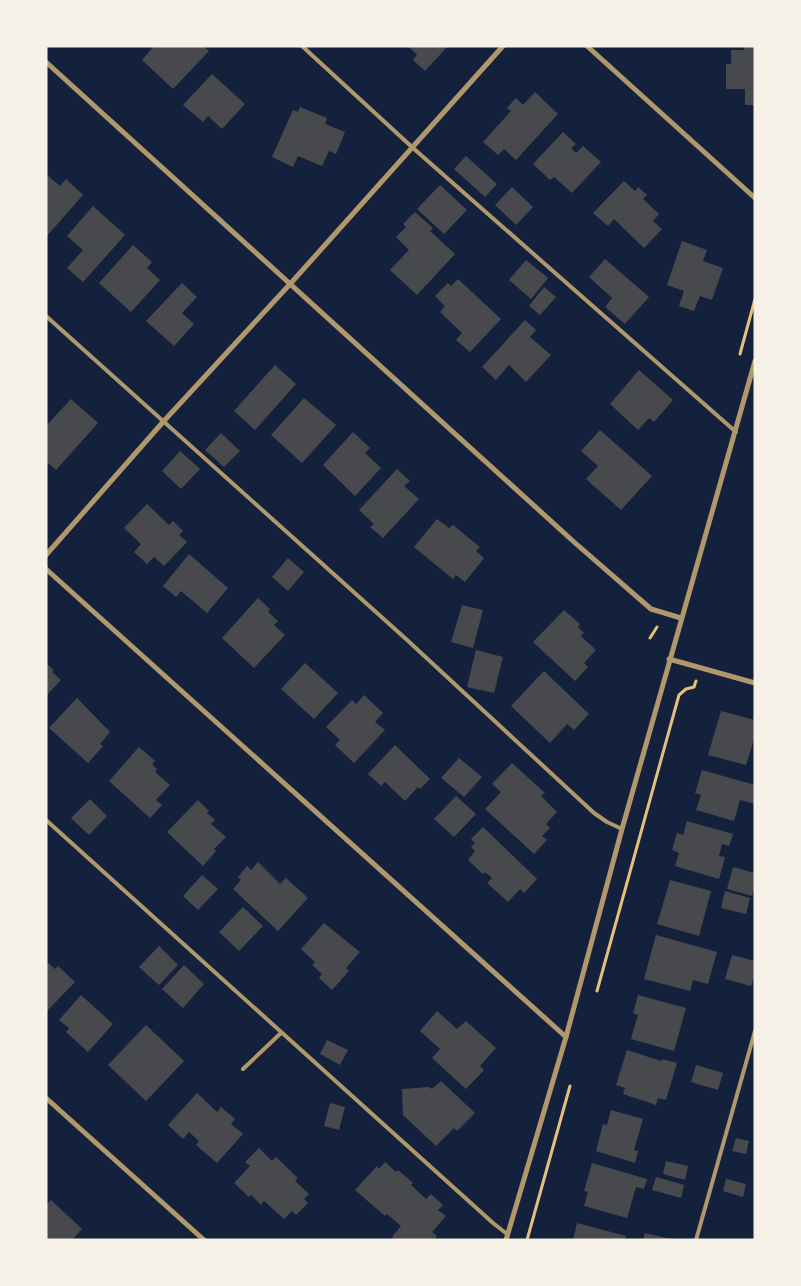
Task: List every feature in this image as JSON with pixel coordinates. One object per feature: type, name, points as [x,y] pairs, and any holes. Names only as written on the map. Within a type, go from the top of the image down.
[{"type":"street","points":[[46,555],[163,422],[291,283],[503,46]]},
{"type":"street","points":[[587,46],[755,198]]},
{"type":"street","points":[[46,62],[574,542],[651,609],[681,618]]},
{"type":"street","points":[[506,1237],[566,1037],[669,659],[755,361]]},
{"type":"street","points":[[46,569],[566,1037]]},
{"type":"street","points":[[669,659],[755,683]]},
{"type":"street","points":[[46,1098],[204,1240]]},
{"type":"lane","points":[[302,46],[413,148],[736,432]]},
{"type":"lane","points":[[46,316],[406,639],[594,813],[622,829]]},
{"type":"lane","points":[[46,820],[493,1223],[506,1237]]},
{"type":"lane","points":[[696,1240],[755,1031]]},
{"type":"lane","points":[[243,1069],[281,1033]]},
{"type":"path","points":[[596,994],[679,695],[686,689],[694,687],[699,668]]},
{"type":"path","points":[[527,1240],[572,1079]]},
{"type":"building","points":[[154,46],[203,46],[209,51],[173,89],[142,60]]},
{"type":"building","points":[[408,46],[448,46],[425,71],[413,60],[417,55]]},
{"type":"building","points":[[744,46],[755,46],[755,105],[745,105],[745,89],[726,89],[726,64],[731,64],[731,50],[744,50]]},
{"type":"building","points":[[212,74],[245,104],[222,129],[208,116],[203,122],[183,105]]},
{"type":"building","points":[[535,92],[558,114],[516,160],[504,149],[498,155],[483,142],[511,111],[507,108],[516,98],[523,105]]},
{"type":"building","points":[[300,107],[327,118],[325,124],[345,132],[336,154],[329,151],[322,166],[298,156],[293,167],[272,157],[293,110],[298,112]]},
{"type":"building","points":[[563,132],[576,144],[571,148],[576,153],[583,146],[601,162],[572,193],[554,177],[550,180],[533,164]]},
{"type":"building","points":[[466,156],[497,184],[485,197],[454,169]]},
{"type":"building","points":[[46,174],[60,186],[66,179],[83,195],[46,237]]},
{"type":"building","points":[[624,181],[635,191],[638,187],[647,195],[643,199],[659,214],[653,221],[662,229],[644,248],[614,219],[608,226],[593,213]]},
{"type":"building","points":[[440,185],[467,210],[444,234],[417,209]]},
{"type":"building","points":[[512,187],[533,207],[516,225],[495,205]]},
{"type":"building","points":[[93,206],[125,235],[83,282],[67,268],[83,250],[67,236]]},
{"type":"building","points":[[415,212],[433,228],[430,231],[455,254],[417,295],[390,270],[409,250],[396,237],[406,227],[403,224]]},
{"type":"building","points":[[682,241],[707,250],[703,261],[723,268],[712,300],[700,296],[694,311],[679,306],[684,291],[667,285]]},
{"type":"building","points":[[133,245],[152,262],[147,268],[160,280],[131,312],[99,283]]},
{"type":"building","points":[[605,259],[649,297],[625,324],[605,307],[612,298],[589,277]]},
{"type":"building","points":[[526,260],[548,278],[531,299],[509,280]]},
{"type":"building","points":[[458,279],[501,319],[470,352],[456,340],[462,333],[440,312],[445,306],[435,296],[448,283],[451,286]]},
{"type":"building","points":[[182,283],[197,297],[182,313],[194,324],[174,346],[146,321]]},
{"type":"building","points":[[544,287],[556,297],[540,315],[529,306]]},
{"type":"building","points":[[525,320],[536,330],[530,337],[551,355],[526,382],[509,365],[496,380],[482,367]]},
{"type":"building","points":[[275,365],[296,384],[255,430],[234,411]]},
{"type":"building","points":[[639,370],[673,400],[654,422],[649,418],[638,430],[610,404]]},
{"type":"building","points":[[304,398],[336,425],[302,463],[271,435]]},
{"type":"building","points":[[71,399],[98,423],[56,470],[46,463],[46,426]]},
{"type":"building","points":[[600,430],[652,476],[621,510],[586,479],[598,466],[581,451]]},
{"type":"building","points":[[353,432],[370,448],[365,453],[381,468],[355,496],[323,465]]},
{"type":"building","points":[[221,433],[240,451],[224,467],[205,450]]},
{"type":"building","points":[[180,451],[200,469],[181,489],[162,471]]},
{"type":"building","points":[[397,469],[410,481],[404,486],[419,499],[383,538],[370,527],[374,524],[359,510]]},
{"type":"building","points":[[147,504],[169,525],[173,521],[183,531],[179,535],[187,542],[164,566],[154,557],[147,564],[134,552],[141,544],[124,528]]},
{"type":"building","points":[[437,519],[449,528],[453,525],[480,547],[476,551],[484,558],[465,582],[456,575],[453,579],[414,547]]},
{"type":"building","points":[[189,554],[228,588],[207,613],[181,591],[176,597],[163,586]]},
{"type":"building","points":[[288,558],[304,572],[288,591],[272,577]]},
{"type":"building","points":[[258,598],[270,609],[268,612],[278,621],[274,625],[285,635],[254,668],[222,638]]},
{"type":"building","points":[[462,605],[483,610],[473,648],[451,642]]},
{"type":"building","points":[[564,610],[580,624],[578,627],[584,633],[581,636],[596,650],[584,663],[588,667],[575,681],[533,642]]},
{"type":"building","points":[[476,650],[503,657],[494,693],[467,687]]},
{"type":"building","points":[[46,663],[61,680],[46,696]]},
{"type":"building","points":[[305,663],[338,693],[314,719],[281,689]]},
{"type":"building","points":[[544,671],[589,714],[574,730],[567,724],[550,743],[511,706]]},
{"type":"building","points":[[364,695],[383,713],[375,722],[385,730],[354,763],[335,745],[340,740],[326,727],[352,700],[356,704]]},
{"type":"building","points":[[77,698],[110,732],[100,744],[103,746],[88,763],[49,728]]},
{"type":"building","points":[[721,711],[755,720],[755,736],[746,765],[708,755]]},
{"type":"building","points":[[395,745],[430,779],[420,789],[418,787],[405,801],[385,782],[381,786],[368,774]]},
{"type":"building","points":[[139,747],[155,761],[152,764],[157,769],[155,772],[170,785],[156,800],[162,805],[150,818],[109,781]]},
{"type":"building","points":[[459,758],[482,777],[464,797],[441,778]]},
{"type":"building","points":[[512,763],[545,793],[541,796],[557,812],[546,824],[550,828],[542,836],[547,840],[534,854],[485,809],[501,792],[492,784]]},
{"type":"building","points":[[702,770],[755,785],[755,804],[740,800],[734,821],[696,810],[701,795],[695,793]]},
{"type":"building","points":[[456,796],[476,814],[454,837],[434,819]]},
{"type":"building","points":[[90,799],[107,816],[89,835],[71,818]]},
{"type":"building","points":[[198,800],[209,811],[207,813],[215,820],[211,824],[226,837],[214,849],[216,851],[203,866],[167,832]]},
{"type":"building","points":[[687,821],[733,834],[729,846],[722,844],[719,856],[725,857],[719,879],[675,866],[679,853],[672,850],[677,833],[683,835]]},
{"type":"building","points":[[483,827],[537,879],[524,893],[520,889],[508,902],[487,883],[492,878],[485,872],[483,874],[468,860],[475,851],[471,847],[475,843],[471,839]]},
{"type":"building","points":[[258,862],[280,884],[286,878],[308,898],[278,931],[233,889],[241,880],[238,877],[247,866],[251,870]]},
{"type":"building","points":[[733,867],[755,873],[755,886],[752,896],[727,889]]},
{"type":"building","points":[[202,875],[218,889],[198,910],[183,896]]},
{"type":"building","points":[[670,880],[711,891],[699,936],[657,924]]},
{"type":"building","points":[[725,891],[750,898],[746,914],[721,908]]},
{"type":"building","points":[[243,907],[263,926],[239,951],[219,932]]},
{"type":"building","points":[[324,923],[360,952],[346,968],[349,971],[332,990],[319,978],[322,974],[312,965],[315,962],[301,949]]},
{"type":"building","points":[[656,935],[717,952],[708,984],[693,980],[690,991],[644,979]]},
{"type":"building","points":[[159,946],[178,965],[159,985],[139,967]]},
{"type":"building","points":[[732,955],[755,961],[755,974],[751,986],[725,979]]},
{"type":"building","points":[[46,961],[55,969],[58,966],[75,982],[46,1012]]},
{"type":"building","points":[[184,965],[204,984],[183,1008],[162,989]]},
{"type":"building","points":[[81,995],[113,1024],[88,1052],[66,1032],[69,1028],[59,1020]]},
{"type":"building","points":[[638,995],[686,1008],[674,1051],[631,1039],[638,1015],[633,1013]]},
{"type":"building","points":[[437,1011],[457,1029],[466,1021],[496,1048],[480,1066],[484,1070],[466,1089],[432,1058],[440,1049],[420,1031]]},
{"type":"building","points":[[146,1025],[184,1061],[146,1101],[108,1065]]},
{"type":"building","points":[[327,1040],[348,1050],[340,1065],[320,1054]]},
{"type":"building","points":[[627,1050],[661,1061],[662,1059],[677,1063],[666,1100],[658,1098],[656,1105],[623,1094],[625,1088],[616,1085]]},
{"type":"building","points":[[696,1065],[723,1073],[718,1090],[691,1082]]},
{"type":"building","points":[[441,1081],[475,1113],[457,1131],[454,1128],[436,1146],[403,1115],[402,1089],[429,1087],[432,1089]]},
{"type":"building","points":[[197,1093],[217,1112],[221,1107],[235,1119],[231,1124],[243,1134],[217,1163],[196,1145],[199,1141],[189,1132],[183,1139],[168,1125]]},
{"type":"building","points":[[330,1103],[345,1107],[339,1130],[324,1126]]},
{"type":"building","points":[[611,1110],[643,1119],[634,1150],[638,1151],[635,1163],[596,1151],[603,1124],[607,1125]]},
{"type":"building","points":[[736,1138],[749,1141],[746,1154],[732,1151]]},
{"type":"building","points":[[259,1148],[272,1161],[276,1157],[298,1178],[295,1181],[309,1194],[304,1199],[308,1203],[296,1215],[292,1211],[284,1219],[264,1201],[261,1205],[234,1183],[250,1166],[245,1162]]},
{"type":"building","points":[[666,1161],[688,1166],[685,1180],[663,1174]]},
{"type":"building","points":[[385,1162],[413,1183],[411,1185],[426,1199],[431,1194],[443,1205],[438,1210],[446,1216],[432,1232],[437,1236],[434,1240],[395,1240],[392,1237],[401,1226],[387,1214],[385,1216],[355,1190],[377,1166],[379,1169]]},
{"type":"building","points":[[592,1163],[647,1179],[644,1189],[636,1187],[627,1218],[584,1206],[588,1192],[584,1191]]},
{"type":"building","points":[[656,1177],[684,1185],[681,1198],[652,1190]]},
{"type":"building","points":[[726,1179],[746,1184],[743,1197],[723,1191]]},
{"type":"building","points":[[51,1200],[82,1229],[72,1240],[46,1240],[46,1205]]},
{"type":"building","points":[[577,1223],[626,1236],[625,1240],[573,1240]]},
{"type":"building","points":[[645,1233],[671,1239],[671,1240],[643,1240]]}]
